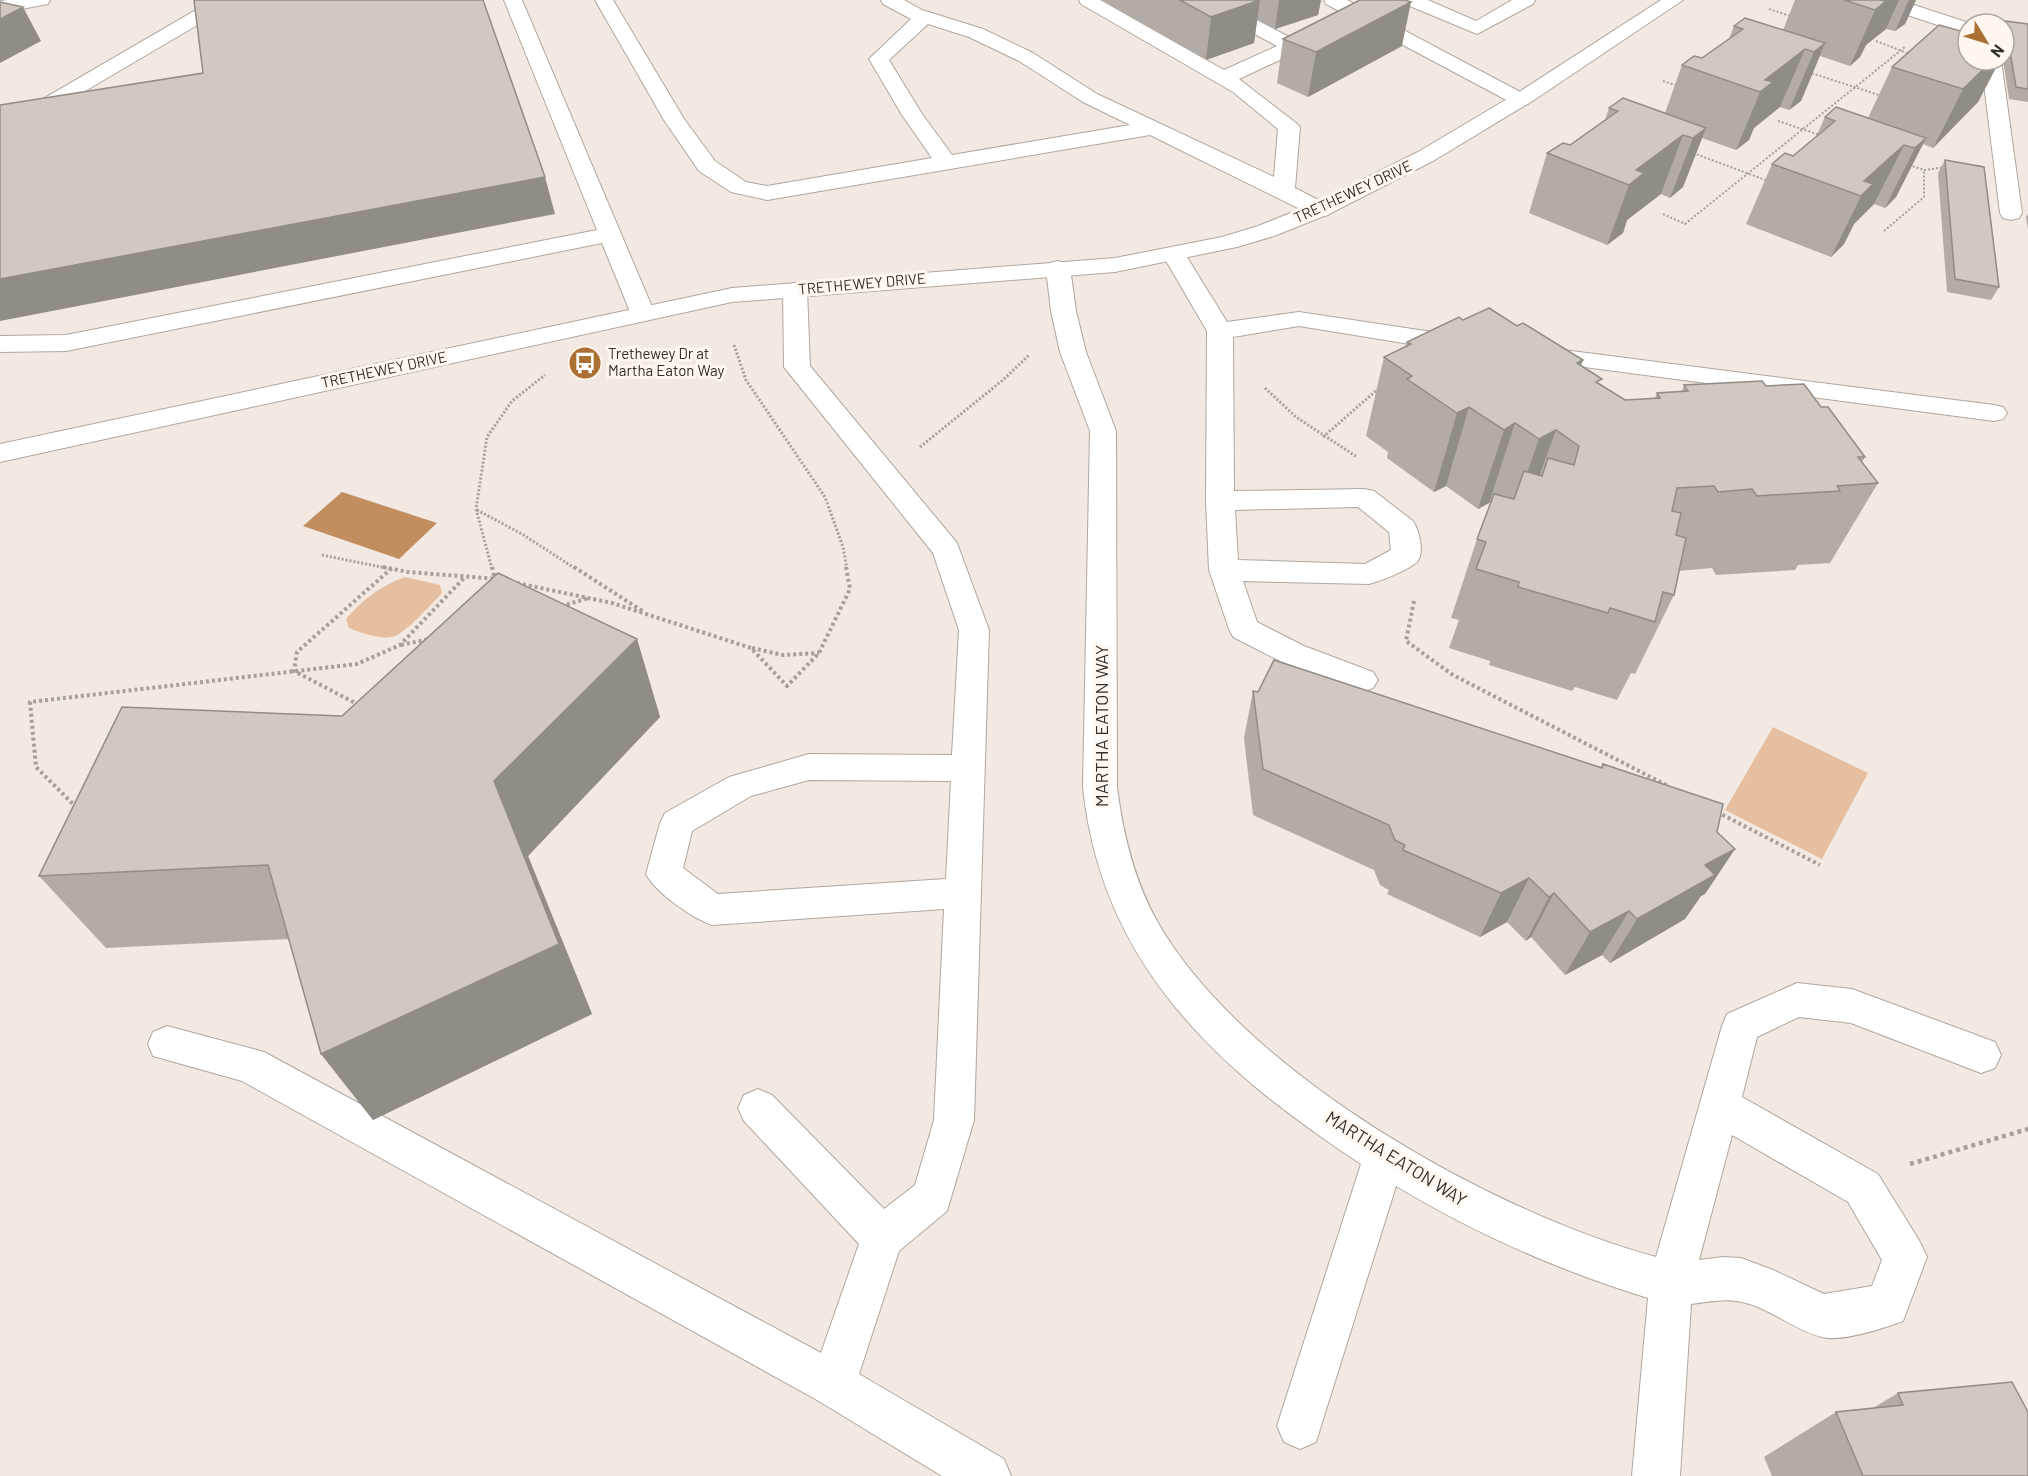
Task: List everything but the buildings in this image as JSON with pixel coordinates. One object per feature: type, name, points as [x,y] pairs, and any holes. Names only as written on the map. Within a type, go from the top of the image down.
[{"type":"main road","points":[[0,8],[41,0]]},
{"type":"main road","points":[[0,133],[226,0]]},
{"type":"main road","points":[[513,0],[643,314]]},
{"type":"main road","points":[[604,0],[674,120],[707,165],[739,187],[767,193],[1151,128]]},
{"type":"main road","points":[[890,0],[924,17],[976,33],[1026,57],[1090,99],[1284,190],[1320,210]]},
{"type":"main road","points":[[1088,0],[1240,88],[1289,128],[1284,190]]},
{"type":"main road","points":[[1205,0],[1293,47]]},
{"type":"main road","points":[[1333,0],[1521,100]]},
{"type":"main road","points":[[1412,0],[1477,28],[1526,0]]},
{"type":"main road","name":"TRETHEWEY DRIVE","points":[[0,453],[732,295],[1115,265],[1174,254],[1264,232],[1320,210],[1428,156],[1521,100],[1674,0]]},
{"type":"main road","points":[[1881,0],[1956,25]]},
{"type":"main road","points":[[1222,78],[1361,14]]},
{"type":"main road","points":[[924,17],[879,58],[912,115],[946,162]]},
{"type":"main road","points":[[1993,72],[2011,213]]},
{"type":"main road","points":[[0,344],[66,342],[610,234]]},
{"type":"main road","points":[[1174,254],[1220,332],[1220,501],[1224,570],[1244,629],[1293,654],[1362,680]]},
{"type":"main road","name":"MARTHA EATON WAY","points":[[1058,268],[1069,340],[1084,387],[1103,431],[1100,787],[1104,824],[1117,874],[1148,939],[1174,978],[1206,1016],[1257,1063],[1323,1115],[1384,1156],[1449,1195],[1520,1229],[1611,1264],[1671,1282],[1740,1280],[1825,1317],[1887,1305],[1905,1257],[1863,1188],[1719,1106]]},
{"type":"main road","points":[[795,290],[797,367],[947,550],[974,630],[954,1120],[932,1197],[882,1238],[832,1384]]},
{"type":"main road","points":[[1220,332],[1299,319],[1423,340],[1483,347]]},
{"type":"main road","points":[[1518,352],[1994,413]]},
{"type":"main road","points":[[1220,501],[1364,498],[1403,528],[1406,555],[1369,574],[1224,570]]},
{"type":"main road","points":[[964,893],[712,910],[664,874],[677,823],[741,786],[809,767],[968,768]]},
{"type":"main road","points":[[1656,1476],[1671,1282],[1741,1026],[1797,1000],[1852,1006],[1981,1055]]},
{"type":"main road","points":[[166,1044],[250,1065],[832,1384],[987,1476]]},
{"type":"main road","points":[[758,1108],[882,1238]]},
{"type":"main road","points":[[1300,1426],[1384,1156]]},
{"type":"path","points":[[1769,9],[1802,20]]},
{"type":"path","points":[[1663,214],[1685,224],[1939,19]]},
{"type":"path","points":[[1876,41],[1912,55]]},
{"type":"path","points":[[1799,69],[1882,96]]},
{"type":"path","points":[[1663,81],[1681,87]]},
{"type":"path","points":[[1778,121],[1824,137]]},
{"type":"path","points":[[1684,150],[1776,184]]},
{"type":"path","points":[[1902,162],[1924,170],[2004,158]]},
{"type":"path","points":[[1884,231],[1924,197],[1924,170]]},
{"type":"path","points":[[920,447],[1003,380],[1045,340],[1069,340]]},
{"type":"path","points":[[1323,437],[1379,389],[1423,340]]},
{"type":"path","points":[[734,345],[746,380],[825,497],[843,547],[850,589],[819,652],[787,686],[751,648]]},
{"type":"path","points":[[492,589],[495,579],[476,509],[487,437],[512,401],[553,369]]},
{"type":"path","points":[[1265,388],[1279,404],[1323,437],[1361,460]]},
{"type":"path","points":[[476,509],[522,534],[649,615]]},
{"type":"path","points":[[322,555],[392,568],[506,581]]},
{"type":"path","points":[[1406,555],[1414,597],[1406,641],[1453,675],[1673,789]]},
{"type":"path","points":[[294,671],[297,652],[392,568]]},
{"type":"path","points":[[400,645],[465,576]]},
{"type":"path","points":[[516,583],[590,598],[751,648],[783,655],[819,652]]},
{"type":"path","points":[[556,608],[590,598]]},
{"type":"path","points":[[81,807],[71,802],[36,767],[30,702],[357,664],[400,645],[434,638]]},
{"type":"path","points":[[294,671],[365,709]]},
{"type":"path","points":[[1715,811],[1820,865]]},
{"type":"path","points":[[1910,1164],[2028,1130]]},
{"type":"shaded area","points":[[342,492],[437,523],[399,559],[303,526]]},
{"type":"shaded area","points":[[405,577],[440,585],[442,593],[397,635],[375,636],[349,628],[346,619],[360,605],[380,589]]},
{"type":"shaded area","points":[[1773,727],[1868,773],[1822,859],[1725,810]]},
{"type":"place","name":"Trethewey Dr at Martha Eaton Way","points":[[585,363]]}]
